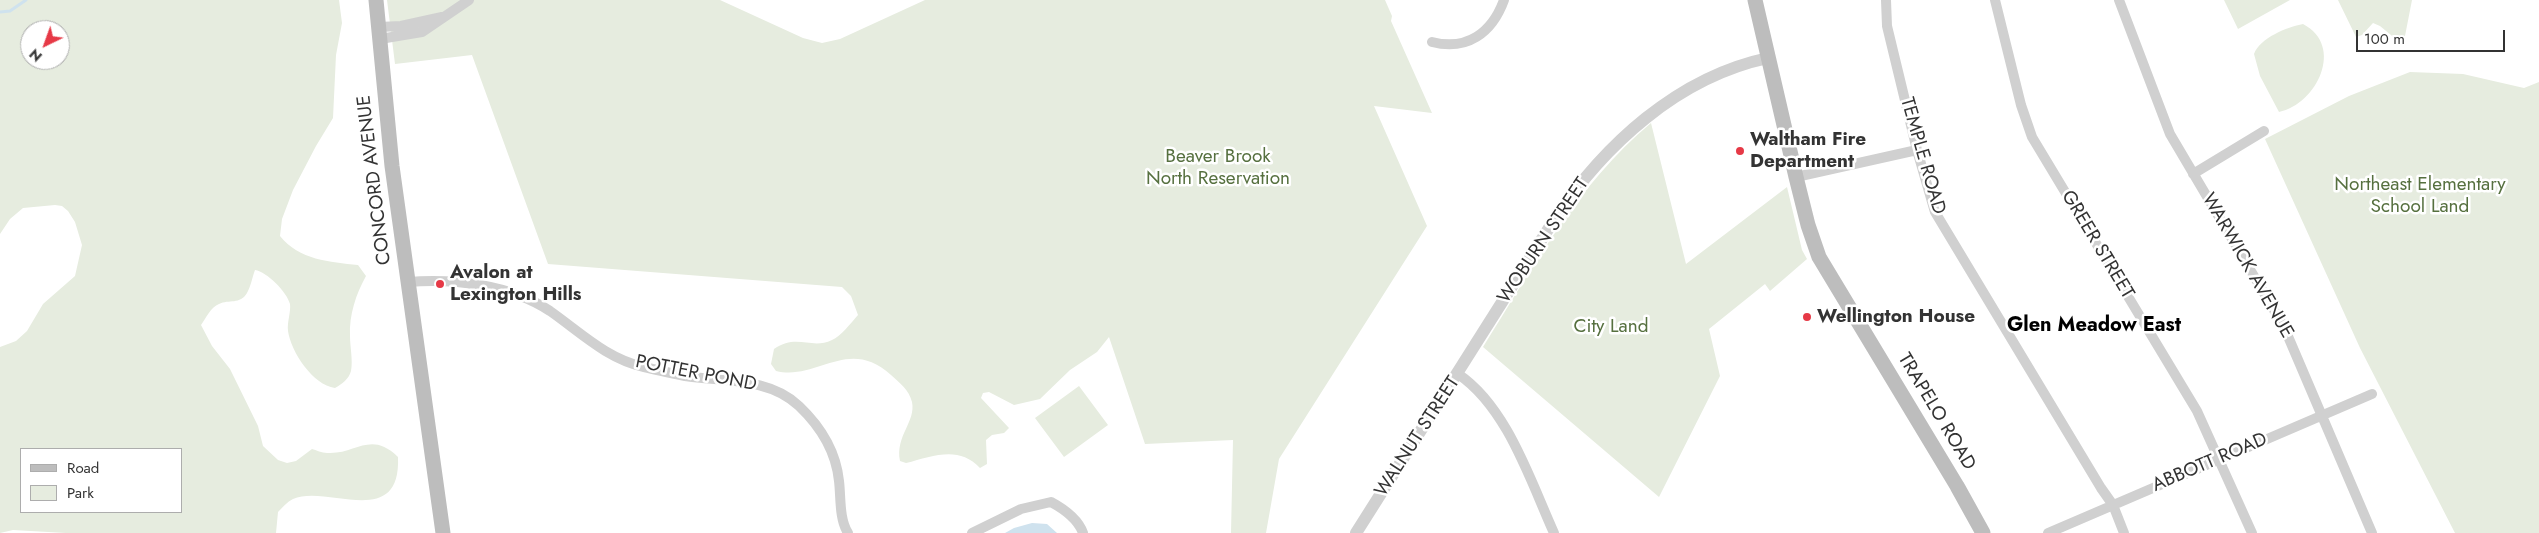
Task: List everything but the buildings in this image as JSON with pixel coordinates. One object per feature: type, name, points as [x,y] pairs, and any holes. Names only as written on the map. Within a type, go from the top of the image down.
[{"type":"main road","name":"CONCORD AVENUE","points":[[376,0],[392,166],[443,533]]},
{"type":"main road","name":"TRAPELO ROAD","points":[[1755,0],[1796,177],[1808,225],[1819,257],[1983,533]]},
{"type":"street","points":[[380,33],[422,32],[469,0]]},
{"type":"street","points":[[1432,42],[1447,46],[1473,39],[1490,28],[1504,0]]},
{"type":"street","name":"TEMPLE ROAD","points":[[1886,0],[1887,26],[1917,150],[1928,191],[1944,229],[2100,488],[2113,505],[2124,533]]},
{"type":"street","name":"GREER STREET","points":[[1996,0],[2021,105],[2032,137],[2197,411],[2220,458],[2252,533]]},
{"type":"street","name":"WARWICK AVENUE","points":[[2119,0],[2161,115],[2193,174],[2284,327],[2372,533]]},
{"type":"street","name":"WOBURN STREET","points":[[1479,340],[1564,205],[1588,174],[1616,145],[1653,112],[1678,95],[1730,69],[1768,58]]},
{"type":"street","points":[[2193,174],[2264,131]]},
{"type":"street","points":[[1796,177],[1917,150]]},
{"type":"street","name":"POTTER POND","points":[[408,282],[430,280],[472,284],[530,299],[607,352],[641,367],[685,376],[756,384],[776,390],[798,404],[817,424],[831,449],[839,478],[841,508],[848,533]]},
{"type":"street","name":"WALNUT STREET","points":[[1356,533],[1479,340]]},
{"type":"street","points":[[1458,374],[1482,392],[1498,414],[1554,533]]},
{"type":"street","name":"ABBOTT ROAD","points":[[2048,533],[2372,394]]},
{"type":"street","points":[[972,533],[1020,508],[1052,502],[1063,509],[1080,526],[1083,533]]},
{"type":"green space","points":[[0,0],[339,0],[342,23],[336,55],[333,118],[293,190],[282,219],[280,236],[296,250],[306,255],[326,261],[358,265],[366,276],[356,297],[352,313],[350,336],[352,362],[350,374],[345,381],[335,388],[327,386],[311,374],[298,357],[290,339],[288,328],[290,304],[288,299],[276,283],[265,274],[255,270],[250,288],[244,297],[216,305],[201,325],[212,346],[230,369],[258,426],[263,446],[278,460],[287,463],[296,461],[312,449],[325,453],[337,453],[371,444],[379,445],[398,457],[396,479],[388,493],[375,499],[359,500],[307,496],[293,499],[278,512],[276,533],[66,533],[13,530],[0,533],[0,347],[16,341],[27,331],[43,304],[75,276],[82,245],[75,222],[68,211],[62,206],[23,208],[10,219],[0,234]]},
{"type":"green space","name":"Beaver Brook North Reservation","points":[[387,0],[720,0],[803,38],[822,43],[840,39],[925,0],[1385,0],[1392,16],[1391,21],[1432,113],[1374,106],[1427,226],[1279,459],[1266,533],[1231,533],[1233,440],[1145,444],[1109,337],[1097,352],[1070,370],[1040,399],[1014,405],[989,392],[983,393],[981,398],[1009,428],[1004,433],[992,435],[986,440],[987,464],[980,468],[972,461],[954,454],[936,455],[906,463],[900,461],[899,452],[900,444],[911,416],[912,402],[906,390],[891,375],[875,364],[861,359],[847,359],[791,372],[776,371],[771,364],[774,349],[782,344],[790,342],[824,343],[832,340],[858,315],[851,296],[842,287],[548,264],[472,55],[395,64]]},
{"type":"green space","points":[[2224,0],[2290,0],[2238,29]]},
{"type":"green space","points":[[2338,0],[2412,0],[2405,36],[2399,41],[2380,26],[2373,23],[2362,35],[2356,37]]},
{"type":"green space","points":[[2303,24],[2316,34],[2322,46],[2324,59],[2321,73],[2305,98],[2293,107],[2279,112],[2260,76],[2254,54],[2257,48],[2268,38]]},
{"type":"green space","name":"Northeast Elementary School Land","points":[[2410,72],[2463,74],[2524,88],[2539,82],[2539,533],[2455,533],[2360,348],[2265,139],[2349,96]]},
{"type":"green space","name":"City Land","points":[[1651,123],[1686,264],[1787,187],[1802,250],[1807,259],[1770,291],[1765,284],[1709,329],[1720,376],[1659,497],[1483,347],[1539,257],[1579,200],[1625,147]]},
{"type":"green space","points":[[1079,386],[1108,425],[1064,457],[1035,418]]},
{"type":"water","points":[[1032,523],[1047,524],[1057,533],[1005,533],[1014,528]]},
{"type":"waterway","points":[[0,12],[10,11],[26,0]]},
{"type":"place","name":"Waltham Fire Department","points":[[1740,151]]},
{"type":"place","name":"Avalon at Lexington Hills","points":[[440,284]]},
{"type":"place","name":"Wellington House","points":[[1807,317]]},
{"type":"district","name":"Glen Meadow East","points":[[2094,326]]}]
